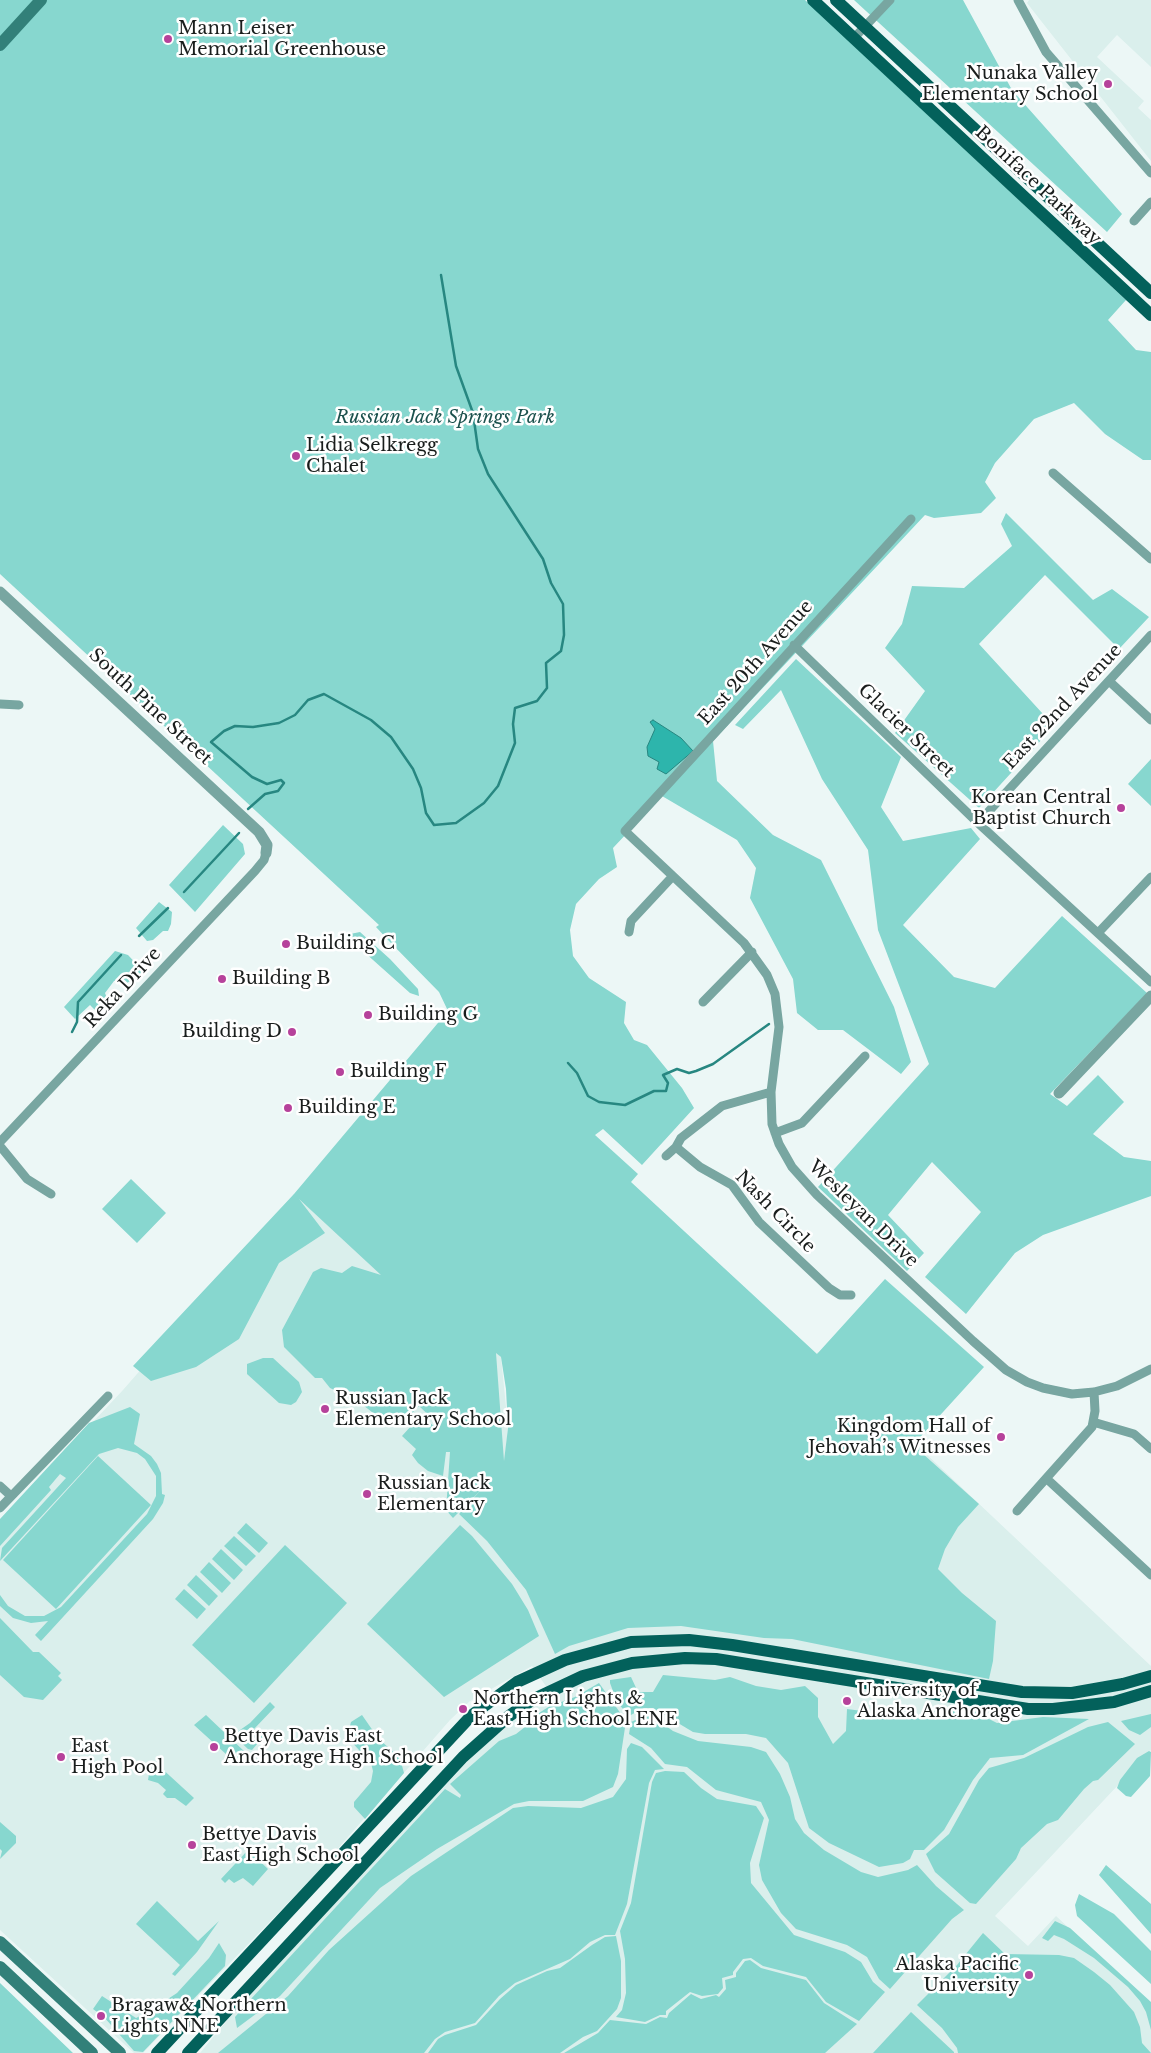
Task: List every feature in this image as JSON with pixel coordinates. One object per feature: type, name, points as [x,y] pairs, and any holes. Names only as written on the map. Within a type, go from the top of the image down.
[{"type":"main road","points":[[0,45],[42,0]]},
{"type":"main road","name":"Boniface Parkway","points":[[814,0],[1151,315]]},
{"type":"main road","name":"Boniface Parkway","points":[[836,0],[1151,293]]},
{"type":"main road","points":[[157,2053],[466,1721],[518,1682],[566,1660],[631,1642],[689,1640],[732,1645],[1022,1692],[1072,1693],[1123,1684],[1151,1676]]},
{"type":"main road","points":[[188,2053],[463,1757],[509,1716],[532,1700],[583,1676],[632,1663],[685,1658],[716,1659],[1028,1709],[1053,1709],[1106,1703],[1151,1691]]},
{"type":"main road","points":[[0,1942],[120,2053]]},
{"type":"main road","points":[[0,1967],[92,2053]]},
{"type":"street","points":[[854,38],[890,0]]},
{"type":"street","points":[[1018,0],[1046,52],[1151,173]]},
{"type":"street","points":[[1134,220],[1151,202]]},
{"type":"street","points":[[1053,473],[1151,558]]},
{"type":"street","name":"East 20th Avenue","points":[[625,831],[911,519]]},
{"type":"street","name":"South Pine Street","points":[[0,592],[259,832],[267,845],[266,853]]},
{"type":"street","name":"East 22nd Avenue","points":[[978,823],[1151,635]]},
{"type":"street","name":"Glacier Street","points":[[794,645],[978,823],[1151,982]]},
{"type":"street","points":[[1109,681],[1151,720]]},
{"type":"street","points":[[0,704],[19,705]]},
{"type":"street","name":"Wesleyan Drive","points":[[625,831],[752,952],[767,974],[774,994],[779,1027],[771,1092],[772,1124],[792,1167],[817,1195],[1006,1370],[1027,1382],[1043,1388],[1072,1394],[1094,1392],[1117,1386],[1151,1369]]},
{"type":"street","name":"Reka Drive","points":[[0,1142],[255,871],[264,860],[266,853]]},
{"type":"street","points":[[629,932],[631,920],[672,876]]},
{"type":"street","points":[[1098,933],[1151,877]]},
{"type":"street","points":[[703,1002],[752,952]]},
{"type":"street","points":[[1060,1093],[1151,996]]},
{"type":"street","points":[[775,1133],[802,1123],[865,1056]]},
{"type":"street","points":[[666,1156],[676,1147],[681,1138],[722,1106],[771,1092]]},
{"type":"street","points":[[0,1146],[27,1179],[50,1194]]},
{"type":"street","name":"Nash Circle","points":[[676,1147],[700,1167],[732,1185],[759,1222],[828,1288],[840,1295],[851,1296]]},
{"type":"street","points":[[1017,1511],[1085,1436],[1093,1422],[1095,1411],[1094,1392]]},
{"type":"street","points":[[0,1508],[108,1396]]},
{"type":"street","points":[[1093,1422],[1134,1434],[1151,1449]]},
{"type":"street","points":[[1047,1479],[1151,1576]]},
{"type":"street","points":[[0,1486],[11,1496]]},
{"type":"shaded area","name":"Nunaka Valley Elementary School","points":[[1029,0],[1151,0],[1151,67],[1117,35],[1097,57],[1144,101],[1138,108],[1151,120],[1151,161],[1027,3]]},
{"type":"shaded area","points":[[653,720],[681,738],[693,751],[666,774],[657,769],[659,762],[648,756],[647,747],[655,729],[650,722]]},
{"type":"shaded area","points":[[294,1194],[452,1310],[501,1357],[508,1427],[505,1459],[502,1470],[459,1514],[487,1541],[526,1590],[549,1638],[818,1352],[1151,1666],[1151,1750],[995,1916],[1028,1946],[1056,1916],[1151,2004],[1151,2053],[200,2053],[239,2006],[466,1763],[505,1726],[552,1695],[532,1666],[470,1701],[450,1720],[314,1876],[143,2053],[134,2053],[0,1930],[0,1521],[123,1390]]},
{"type":"green space","name":"Russian Jack Springs Park","points":[[0,0],[805,0],[1126,300],[1108,320],[1136,350],[1151,352],[1151,460],[1143,460],[1105,434],[1074,403],[1034,419],[995,463],[985,482],[996,498],[981,513],[934,518],[925,515],[713,741],[717,781],[773,835],[821,860],[894,1007],[911,1062],[901,1074],[843,1030],[818,1030],[797,1013],[793,979],[750,898],[756,868],[737,840],[662,796],[613,848],[617,867],[599,879],[576,904],[570,930],[573,956],[589,978],[626,1002],[624,1023],[634,1040],[647,1045],[682,1088],[694,1108],[642,1165],[603,1129],[595,1135],[638,1174],[631,1182],[817,1354],[885,1279],[984,1367],[913,1445],[979,1504],[958,1527],[945,1549],[938,1569],[962,1593],[996,1621],[993,1661],[989,1679],[792,1639],[764,1638],[681,1626],[628,1628],[569,1646],[555,1654],[526,1590],[487,1541],[459,1514],[481,1490],[453,1518],[446,1510],[450,1452],[446,1452],[443,1476],[428,1471],[418,1463],[412,1455],[416,1449],[402,1436],[421,1415],[436,1428],[439,1425],[419,1406],[399,1427],[390,1426],[359,1402],[330,1388],[322,1378],[315,1378],[284,1347],[282,1330],[313,1272],[321,1268],[342,1273],[352,1266],[381,1275],[299,1199],[325,1233],[279,1263],[239,1339],[196,1367],[151,1381],[133,1366],[294,1194],[448,1011],[439,992],[376,927],[379,925],[0,574]],"holes":[[[496,1353],[501,1357],[506,1389],[508,1428],[504,1461]]]},
{"type":"green space","points":[[854,0],[963,0],[1012,90],[1122,214],[1107,232]]},
{"type":"green space","points":[[1006,513],[1093,600],[1112,589],[1149,617],[1119,649],[1045,575],[979,644],[1054,726],[979,808],[895,733],[925,691],[885,648],[902,624],[912,586],[964,588],[1012,546],[1001,524]]},
{"type":"green space","points":[[796,659],[901,757],[881,807],[903,841],[971,828],[980,839],[903,925],[954,977],[995,988],[1062,916],[1147,993],[1050,1094],[1067,1106],[1098,1075],[1124,1102],[1093,1134],[1124,1157],[1151,1161],[1151,1196],[1043,1235],[1015,1253],[966,1314],[925,1277],[981,1212],[932,1162],[888,1215],[924,1253],[907,1271],[818,1187],[929,1064],[878,930],[868,850],[822,779],[781,690],[743,729],[735,725]]},
{"type":"green space","points":[[1151,759],[1151,806],[1128,784]]},
{"type":"green space","points":[[223,825],[243,844],[245,854],[195,912],[169,885]]},
{"type":"green space","points":[[159,902],[172,912],[171,924],[168,931],[163,931],[153,940],[147,941],[136,928]]},
{"type":"green space","points":[[360,932],[390,959],[418,989],[419,996],[410,993],[345,935]]},
{"type":"green space","points":[[115,951],[128,955],[144,972],[127,983],[114,981],[105,993],[108,1001],[95,1010],[90,1005],[75,1019],[64,1007]]},
{"type":"green space","points":[[131,1179],[166,1213],[137,1243],[102,1209]]},
{"type":"green space","points":[[263,1358],[273,1358],[299,1382],[302,1392],[296,1402],[291,1405],[279,1403],[247,1374],[247,1364]]},
{"type":"green space","points":[[130,1407],[140,1414],[134,1444],[151,1456],[157,1464],[161,1473],[162,1494],[165,1495],[163,1503],[153,1519],[41,1641],[35,1635],[48,1621],[31,1623],[13,1618],[0,1606],[0,1595],[8,1606],[25,1616],[44,1616],[61,1607],[147,1514],[156,1496],[156,1476],[145,1459],[137,1453],[118,1448],[99,1454],[0,1561],[2,1548],[66,1478],[60,1474],[49,1487],[51,1490],[0,1546],[0,1519],[89,1423]]},
{"type":"green space","points":[[98,1456],[151,1505],[56,1609],[3,1560]]},
{"type":"green space","points":[[246,1523],[268,1543],[259,1553],[237,1533]]},
{"type":"green space","points":[[460,1525],[472,1536],[512,1584],[528,1610],[539,1636],[444,1697],[367,1624]]},
{"type":"green space","points":[[234,1536],[256,1556],[246,1566],[224,1546]]},
{"type":"green space","points":[[285,1545],[347,1603],[254,1703],[192,1645]]},
{"type":"green space","points":[[221,1549],[243,1570],[234,1580],[212,1559]]},
{"type":"green space","points":[[209,1562],[231,1583],[222,1593],[200,1572]]},
{"type":"green space","points":[[196,1575],[218,1596],[209,1606],[187,1585]]},
{"type":"green space","points":[[184,1589],[206,1609],[197,1619],[175,1599]]},
{"type":"green space","points":[[0,1618],[33,1652],[39,1652],[61,1673],[58,1676],[62,1680],[43,1700],[24,1697],[0,1675]]},
{"type":"green space","points":[[663,1675],[715,1680],[730,1677],[756,1686],[781,1690],[805,1686],[818,1698],[818,1717],[833,1744],[846,1731],[847,1709],[923,1719],[934,1711],[965,1707],[997,1723],[1043,1717],[1089,1719],[1023,1755],[990,1758],[973,1780],[944,1830],[924,1850],[914,1850],[910,1859],[903,1863],[879,1867],[829,1843],[809,1828],[788,1763],[766,1738],[746,1734],[705,1734],[693,1732],[653,1708],[644,1708],[629,1716],[617,1702],[610,1683],[610,1680],[631,1677],[638,1692],[653,1692]]},
{"type":"green space","points":[[599,1683],[626,1721],[618,1774],[613,1787],[583,1801],[529,1801],[514,1804],[437,1849],[380,1888],[280,1996],[237,2028],[235,2017],[445,1789],[460,1798],[461,1795],[450,1784],[499,1741],[516,1734],[534,1720],[531,1718],[550,1706],[575,1697]]},
{"type":"green space","points":[[270,1702],[275,1707],[254,1729],[263,1737],[252,1750],[248,1749],[233,1735],[250,1723]]},
{"type":"green space","points":[[1151,1714],[1151,1727],[1140,1735],[1129,1730],[1121,1721]]},
{"type":"green space","points":[[206,1715],[247,1755],[238,1765],[194,1725]]},
{"type":"green space","points":[[362,1715],[378,1738],[403,1761],[401,1762],[404,1773],[365,1819],[354,1807],[354,1802],[371,1782],[373,1771],[371,1763],[347,1737],[351,1722]]},
{"type":"green space","points":[[644,1716],[652,1716],[673,1731],[698,1741],[751,1747],[766,1752],[780,1774],[790,1797],[795,1819],[804,1833],[824,1850],[861,1872],[878,1877],[908,1870],[917,1865],[936,1886],[964,1910],[952,1919],[890,1989],[879,1979],[867,1957],[847,1945],[796,1929],[781,1913],[762,1880],[759,1865],[769,1820],[761,1802],[716,1790],[687,1767],[665,1764],[651,1748],[629,1734],[631,1722]]},
{"type":"green space","points":[[1108,1722],[1135,1744],[1098,1780],[1093,1781],[1084,1789],[1058,1820],[1047,1824],[1021,1848],[1016,1859],[976,1904],[970,1903],[935,1872],[926,1854],[949,1834],[979,1780],[989,1768],[1024,1758],[1088,1727]]},
{"type":"green space","points":[[631,1743],[642,1747],[664,1769],[655,1770],[649,1783],[627,1904],[615,1935],[605,1935],[590,1942],[570,1959],[515,1983],[499,1996],[475,2023],[445,2032],[435,2039],[424,2053],[218,2053],[288,1996],[329,1950],[411,1876],[513,1808],[528,1806],[581,1808],[613,1797],[626,1779],[627,1749]]},
{"type":"green space","points":[[1149,1751],[1151,1752],[1150,1776],[1131,1797],[1126,1796],[1117,1788],[1120,1780],[1137,1758]]},
{"type":"green space","points":[[158,1765],[194,1798],[186,1806],[175,1798],[167,1798],[163,1794],[166,1790],[158,1783],[148,1780],[149,1774]]},
{"type":"green space","points":[[665,1771],[684,1772],[701,1788],[717,1799],[756,1806],[764,1818],[750,1863],[751,1883],[794,1935],[845,1952],[861,1962],[873,1982],[885,1992],[859,2021],[826,2002],[806,1977],[763,1966],[751,1958],[743,1959],[733,1972],[733,1975],[722,1978],[723,1988],[718,1994],[702,1996],[690,1992],[666,2011],[666,2015],[660,2015],[645,2022],[616,2017],[622,2010],[626,1993],[625,1959],[620,1931],[631,1903],[652,1782],[656,1773]]},
{"type":"green space","points":[[0,1822],[16,1836],[16,1843],[0,1859],[2,1851],[0,1849]]},
{"type":"green space","points":[[248,1850],[268,1869],[253,1886],[243,1878],[234,1883],[229,1879],[225,1883],[221,1879]]},
{"type":"green space","points":[[1106,1865],[1151,1904],[1151,1934],[1099,1875]]},
{"type":"green space","points":[[1079,1894],[1114,1914],[1151,1951],[1151,1984],[1077,1916],[1075,1905]]},
{"type":"green space","points":[[157,1901],[198,1941],[219,1921],[197,1952],[175,1976],[172,1974],[180,1965],[136,1924]]},
{"type":"green space","points":[[1055,1921],[1070,1928],[1151,2002],[1151,2030],[1146,2012],[1140,2001],[1128,1987],[1094,1958],[1064,1939],[1054,1935],[1048,1941],[1042,1938]]},
{"type":"green space","name":"Alaska Pacific University","points":[[983,1933],[1005,1954],[1059,1955],[1074,1958],[1094,1972],[1110,1985],[1134,2012],[1140,2027],[1142,2043],[1151,2053],[958,2053],[957,2048],[942,2028],[917,2005],[957,1965]]},
{"type":"green space","points":[[616,1936],[621,1961],[621,1998],[617,2009],[597,2031],[583,2037],[560,2053],[428,2053],[438,2039],[476,2025],[516,1985],[547,1971],[560,1968],[605,1937]]},
{"type":"green space","points":[[219,1943],[226,1955],[225,1966],[143,2052],[134,2051],[104,2017],[93,2009],[102,1996],[136,2018],[148,2012],[177,1993],[209,1958]]},
{"type":"green space","points":[[750,1960],[761,1968],[806,1980],[824,2003],[857,2024],[825,2053],[564,2053],[598,2033],[610,2020],[646,2024],[660,2017],[667,2018],[669,2013],[691,1994],[701,1999],[716,1995],[719,1997],[726,1989],[725,1980],[736,1977],[736,1973],[745,1961]]},
{"type":"green space","points":[[0,1983],[73,2053],[0,2053]]},
{"type":"green space","points":[[911,2012],[954,2052],[954,2053],[873,2053]]},
{"type":"waterway","points":[[248,809],[265,794],[278,791],[284,783],[281,780],[267,784],[252,777],[211,742],[224,731],[235,726],[253,727],[279,723],[295,715],[308,700],[324,694],[371,720],[391,737],[413,769],[421,788],[426,813],[434,825],[456,823],[484,803],[498,786],[515,743],[513,724],[515,708],[537,701],[547,688],[546,663],[561,651],[564,635],[563,604],[551,583],[543,559],[488,474],[478,449],[473,413],[456,366],[441,275]]},
{"type":"waterway","points":[[184,892],[239,833]]},
{"type":"waterway","points":[[139,936],[168,908]]},
{"type":"waterway","points":[[72,1032],[77,1022],[78,1002],[121,955]]},
{"type":"waterway","points":[[568,1063],[577,1073],[588,1096],[599,1102],[625,1105],[654,1091],[666,1091],[668,1083],[663,1075],[677,1069],[689,1073],[713,1064],[769,1024]]},
{"type":"place","name":"Mann Leiser Memorial Greenhouse","points":[[168,39]]},
{"type":"place","name":"Nunaka Valley Elementary School","points":[[1108,84]]},
{"type":"place","name":"Lidia Selkregg Chalet","points":[[296,456]]},
{"type":"place","name":"Korean Central Baptist Church","points":[[1121,808]]},
{"type":"place","name":"Building C","points":[[286,944]]},
{"type":"place","name":"Building B","points":[[222,979]]},
{"type":"place","name":"Building G","points":[[368,1015]]},
{"type":"place","name":"Building D","points":[[292,1032]]},
{"type":"place","name":"Building F","points":[[340,1072]]},
{"type":"place","name":"Building E","points":[[288,1108]]},
{"type":"place","name":"Russian Jack Elementary School","points":[[325,1409]]},
{"type":"place","name":"Kingdom Hall of Jehovah’s Witnesses","points":[[1001,1437]]},
{"type":"place","name":"Russian Jack Elementary","points":[[367,1494]]},
{"type":"place","name":"University of Alaska Anchorage","points":[[847,1701]]},
{"type":"place","name":"Northern Lights & East High School ENE","points":[[463,1709]]},
{"type":"place","name":"Bettye Davis East Anchorage High School","points":[[214,1747]]},
{"type":"place","name":"East High Pool","points":[[61,1757]]},
{"type":"place","name":"Bettye Davis East High School","points":[[192,1845]]},
{"type":"place","name":"Alaska Pacific University","points":[[1029,1975]]},
{"type":"place","name":"Bragaw& Northern Lights NNE","points":[[101,2016]]}]
